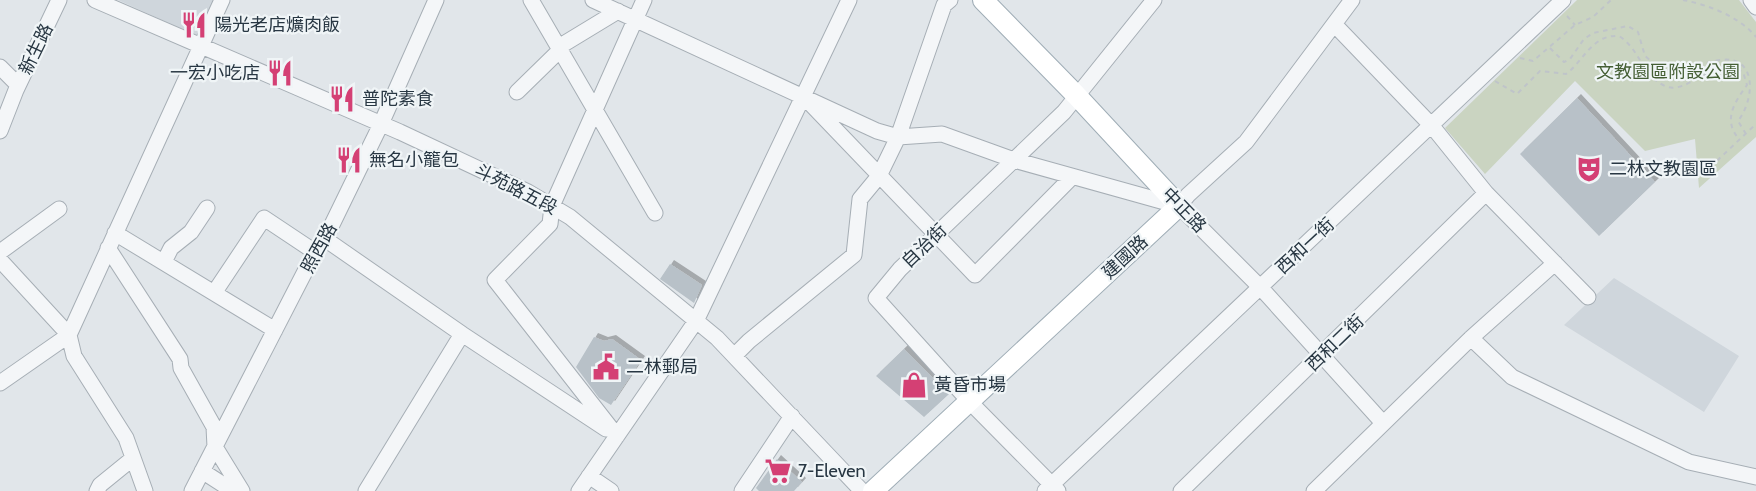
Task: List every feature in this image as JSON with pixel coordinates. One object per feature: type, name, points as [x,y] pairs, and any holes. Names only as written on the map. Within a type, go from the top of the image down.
[{"type":"main road","name":"中正路","points":[[982,0],[1076,95],[1179,206]]},
{"type":"main road","name":"建國路","points":[[873,491],[1179,206]]},
{"type":"street","name":"新生路","points":[[0,131],[18,85],[59,0]]},
{"type":"street","name":"斗苑路五段","points":[[95,0],[381,124],[528,192],[570,217],[696,321],[734,356],[862,491]]},
{"type":"street","points":[[0,383],[69,335],[222,0]]},
{"type":"street","name":"照西路","points":[[192,491],[315,252],[325,239],[381,124],[436,0]]},
{"type":"street","points":[[531,0],[656,213]]},
{"type":"street","points":[[593,0],[877,131],[898,136],[942,134],[1014,160],[1179,206]]},
{"type":"street","points":[[617,436],[495,280],[550,224],[552,206],[644,0]]},
{"type":"street","points":[[579,491],[696,321],[849,0]]},
{"type":"street","points":[[734,356],[749,341],[854,255],[860,199],[879,176],[898,136],[944,6],[950,0]]},
{"type":"street","name":"自治街","points":[[1052,489],[876,298],[900,268],[1064,112],[1154,0]]},
{"type":"street","name":"建國路","points":[[1179,206],[1246,142],[1352,0]]},
{"type":"street","name":"西和一街","points":[[1052,489],[1432,126],[1482,74],[1506,55],[1563,0]]},
{"type":"street","points":[[1751,0],[1756,7]]},
{"type":"street","points":[[518,92],[559,51],[562,45],[618,11]]},
{"type":"street","points":[[1335,24],[1432,126],[1486,193],[1588,297]]},
{"type":"street","points":[[0,67],[18,85]]},
{"type":"street","points":[[804,97],[975,275],[1072,177]]},
{"type":"street","name":"西和二街","points":[[1181,491],[1323,355],[1486,193]]},
{"type":"street","name":"中正路","points":[[1179,206],[1261,288],[1383,423]]},
{"type":"street","points":[[164,262],[171,248],[191,232],[207,208]]},
{"type":"street","points":[[0,252],[59,209]]},
{"type":"street","points":[[214,293],[264,218],[315,252]]},
{"type":"street","points":[[115,233],[275,330]]},
{"type":"street","points":[[325,239],[462,334],[617,436]]},
{"type":"street","points":[[108,249],[180,359],[181,368],[213,427],[215,447],[242,491]]},
{"type":"street","points":[[0,260],[69,335],[74,356],[126,438],[145,491]]},
{"type":"street","points":[[1314,491],[1471,338],[1555,263]]},
{"type":"street","points":[[366,491],[462,334]]},
{"type":"street","points":[[1471,338],[1512,377],[1689,462],[1756,477]]},
{"type":"street","points":[[742,491],[792,416]]},
{"type":"street","points":[[97,491],[100,485],[132,459]]},
{"type":"street","points":[[202,471],[233,491]]},
{"type":"street","points":[[590,476],[611,491]]},
{"type":"path","points":[[1506,55],[1533,61],[1575,25],[1593,17],[1611,0]]},
{"type":"path","points":[[1683,0],[1730,17],[1750,30],[1756,37]]},
{"type":"path","points":[[1550,48],[1564,62],[1570,59],[1584,39],[1593,33],[1628,26],[1638,32],[1645,57],[1672,78],[1697,66],[1724,60],[1746,64],[1751,68]]},
{"type":"path","points":[[1482,74],[1517,94],[1536,73],[1540,71],[1566,74],[1592,46],[1604,38],[1619,36],[1633,46],[1649,74],[1669,87],[1677,88],[1710,71],[1722,68],[1734,68],[1743,72],[1748,85],[1735,102],[1730,120],[1731,129],[1740,140]]},
{"type":"path","points":[[1746,134],[1738,121],[1748,108],[1756,85]]},
{"type":"path","points":[[1704,173],[1756,124]]},
{"type":"shaded area","points":[[118,0],[214,0],[197,36]]},
{"type":"shaded area","points":[[1614,278],[1739,356],[1704,412],[1564,325]]},
{"type":"green space","name":"文教園區附設公園","points":[[1577,0],[1739,0],[1756,22],[1756,137],[1699,188],[1695,139],[1645,151],[1575,81],[1485,174],[1445,128]]},
{"type":"building","name":"二林文教園區","points":[[1577,98],[1655,182],[1599,236],[1520,154]]},
{"type":"building","points":[[670,264],[702,285],[694,303],[660,279]]},
{"type":"building","name":"二林郵局","points":[[594,337],[604,341],[612,339],[641,360],[611,405],[599,398],[576,367]]},
{"type":"building","name":"黃昏市場","points":[[904,349],[949,394],[924,417],[876,376]]},
{"type":"building","name":"7-Eleven","points":[[777,459],[802,482],[794,491],[759,491],[756,488]]},
{"type":"place","name":"陽光老店爌肉飯","points":[[194,25]]},
{"type":"place","name":"一宏小吃店","points":[[280,73]]},
{"type":"place","name":"普陀素食","points":[[342,99]]},
{"type":"place","name":"無名小籠包","points":[[349,160]]},
{"type":"place","name":"二林文教園區","points":[[1589,169]]},
{"type":"place","name":"二林郵局","points":[[606,367]]},
{"type":"place","name":"黃昏市場","points":[[914,385]]},
{"type":"place","name":"7-Eleven","points":[[778,471]]}]
